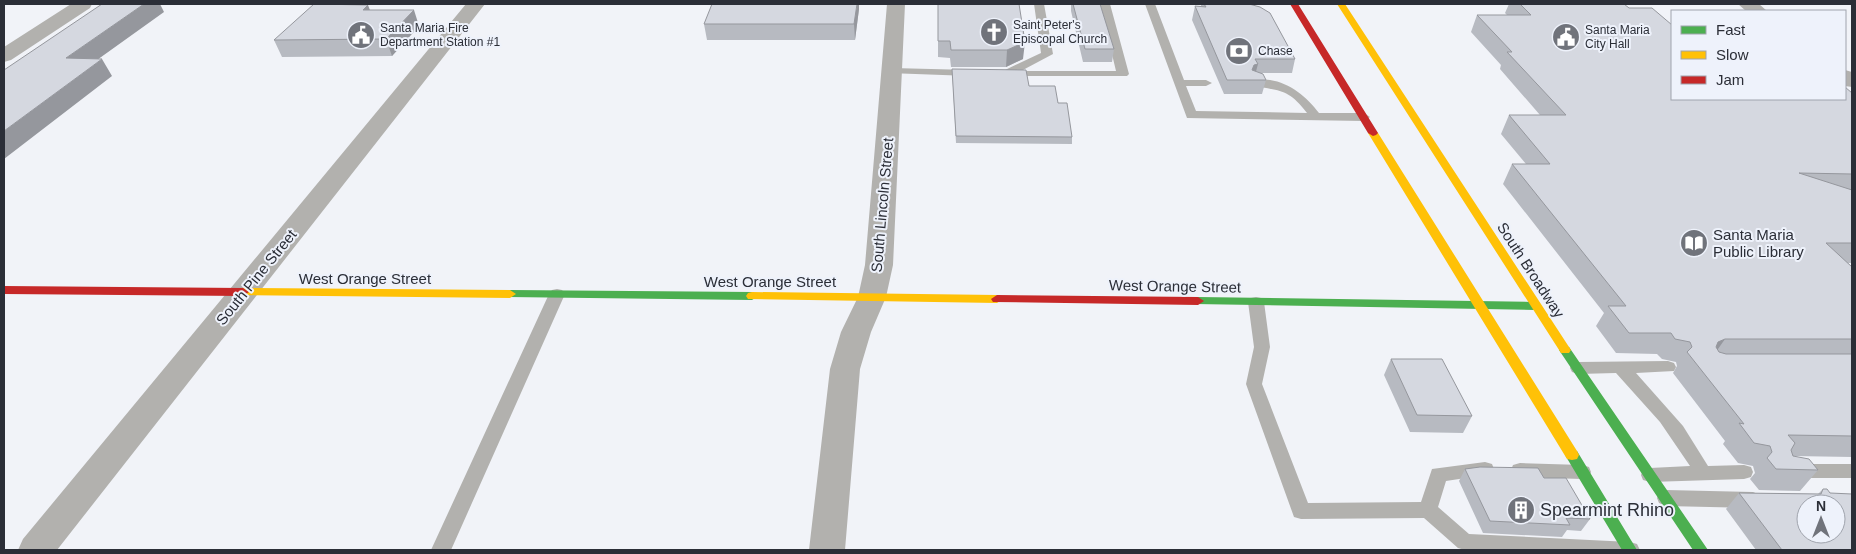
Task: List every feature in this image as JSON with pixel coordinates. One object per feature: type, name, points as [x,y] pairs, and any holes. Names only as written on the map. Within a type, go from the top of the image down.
[{"type":"main road","points":[[1294,4],[1630,550]]},
{"type":"main road","name":"South Broadway","points":[[1341,4],[1536,306],[1701,550]]},
{"type":"main road","name":"West Orange Street","points":[[4,290],[872,296],[1536,306]]},
{"type":"street","points":[[4,56],[83,4]]},
{"type":"street","name":"South Pine Street","points":[[36,550],[476,4]]},
{"type":"street","name":"South Lincoln Street","points":[[827,550],[845,369],[856,332],[872,296],[879,265],[896,4]]},
{"type":"lane","points":[[995,74],[1047,54],[1039,4]]},
{"type":"lane","points":[[892,71],[995,74],[1123,74],[1105,4]]},
{"type":"lane","points":[[1150,4],[1191,115],[1364,117]]},
{"type":"lane","points":[[1179,83],[1206,83]]},
{"type":"lane","points":[[1256,83],[1279,84],[1301,96],[1316,117]]},
{"type":"lane","points":[[441,550],[556,294]]},
{"type":"lane","points":[[1256,302],[1262,347],[1254,384],[1301,511],[1428,510],[1466,542],[1630,550]]},
{"type":"lane","points":[[1578,368],[1668,367]]},
{"type":"lane","points":[[1621,368],[1661,411],[1693,453],[1704,473]]},
{"type":"lane","points":[[1428,510],[1439,474],[1484,469],[1582,472]]},
{"type":"lane","points":[[1784,471],[1852,471]]},
{"type":"lane","points":[[1650,475],[1744,472]]},
{"type":"lane","points":[[1666,498],[1774,500]]},
{"type":"building","points":[[102,4],[144,4],[66,58],[102,59],[4,131],[4,70]]},
{"type":"building","points":[[314,4],[368,5],[363,10],[414,10],[386,39],[274,40]]},
{"type":"building","points":[[712,4],[857,4],[854,24],[704,24]]},
{"type":"building","name":"Saint Peter's Episcopal Church","points":[[938,4],[1019,4],[1025,42],[1007,50],[951,50],[950,41],[938,41]]},
{"type":"building","points":[[1073,4],[1100,4],[1114,49],[1085,49]]},
{"type":"building","points":[[1204,4],[1249,4],[1260,7],[1270,13],[1295,59],[1255,59],[1258,64],[1254,65],[1252,70],[1263,74],[1266,80],[1227,80],[1195,6],[1206,7]]},
{"type":"building","points":[[1520,4],[1624,4],[1629,8],[1652,8],[1671,24],[1671,100],[1846,100],[1846,88],[1852,93],[1852,174],[1799,173],[1852,190],[1852,243],[1826,243],[1852,267],[1852,339],[1725,339],[1718,342],[1716,347],[1719,352],[1726,354],[1852,354],[1852,436],[1788,435],[1795,443],[1791,450],[1793,456],[1809,459],[1818,470],[1776,469],[1767,458],[1772,452],[1770,446],[1754,443],[1739,423],[1744,424],[1687,352],[1692,347],[1690,342],[1675,339],[1671,333],[1629,333],[1608,306],[1626,306],[1512,164],[1550,164],[1509,115],[1566,115],[1507,52],[1512,52],[1477,15],[1531,15]]},
{"type":"building","points":[[952,69],[1026,70],[1029,86],[1055,86],[1058,103],[1067,103],[1072,137],[956,136]]},
{"type":"building","points":[[1391,359],[1442,359],[1472,416],[1417,415]]},
{"type":"building","name":"Spearmint Rhino","points":[[1480,467],[1538,468],[1544,478],[1566,478],[1590,519],[1566,518],[1570,525],[1490,521],[1465,469]]},
{"type":"building","points":[[1823,489],[1827,489],[1830,493],[1852,494],[1852,550],[1782,550],[1739,493],[1821,494]]},
{"type":"traffic: fast","points":[[510,294],[752,296]]},
{"type":"traffic: fast","points":[[1198,301],[1535,306]]},
{"type":"traffic: fast","points":[[1565,350],[1701,550]]},
{"type":"traffic: fast","points":[[1572,455],[1630,550]]},
{"type":"traffic: slow","points":[[1341,4],[1565,350]]},
{"type":"traffic: slow","points":[[1373,133],[1572,455]]},
{"type":"traffic: slow","points":[[243,292],[510,294]]},
{"type":"traffic: slow","points":[[752,296],[997,299]]},
{"type":"traffic: jam","points":[[1294,4],[1373,133]]},
{"type":"traffic: jam","points":[[4,290],[243,292]]},
{"type":"traffic: jam","points":[[997,299],[1198,301]]},
{"type":"place","name":"Saint Peter's Episcopal Church","points":[[994,32]]},
{"type":"place","name":"Santa Maria Fire Department Station #1","points":[[361,35]]},
{"type":"place","name":"Santa Maria City Hall","points":[[1566,37]]},
{"type":"place","name":"Chase","points":[[1239,51]]},
{"type":"place","name":"Santa Maria Public Library","points":[[1694,243]]},
{"type":"place","name":"Spearmint Rhino","points":[[1521,510]]}]
